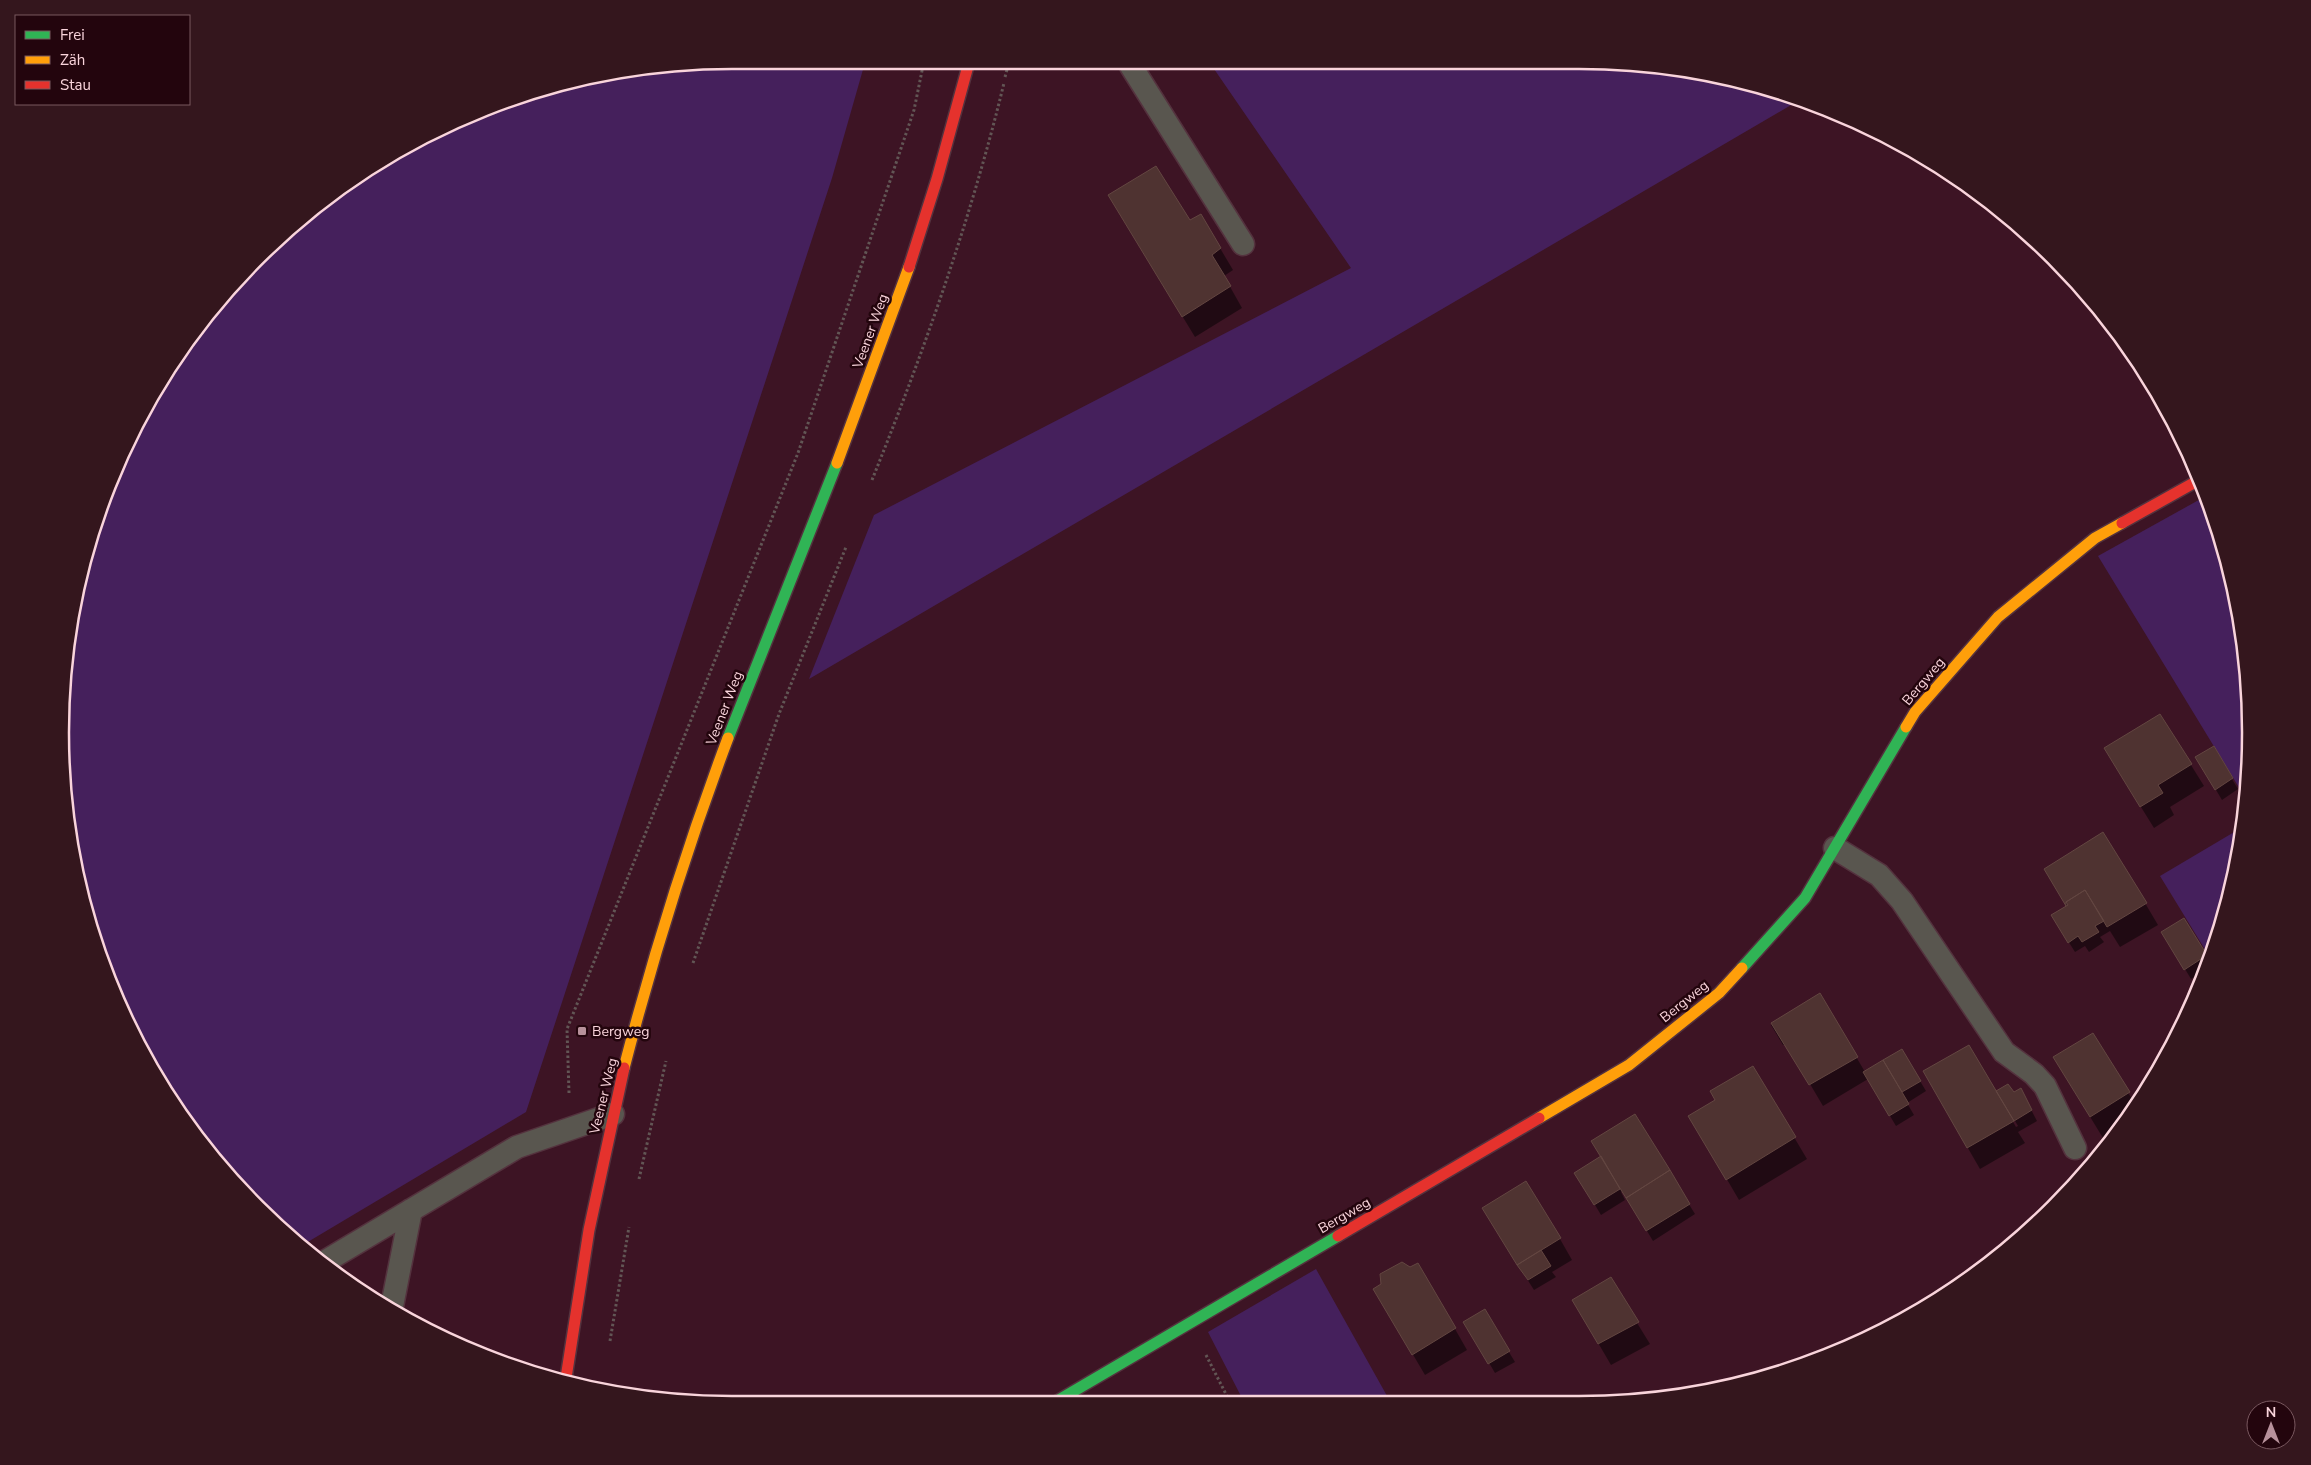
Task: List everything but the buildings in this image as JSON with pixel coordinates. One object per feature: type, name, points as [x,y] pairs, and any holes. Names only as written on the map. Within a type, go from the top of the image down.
[{"type":"street","name":"Veener Weg","points":[[566,1375],[583,1258],[612,1114],[650,970],[706,796],[875,364],[944,163],[967,69]]},
{"type":"street","name":"Bergweg","points":[[1066,1396],[1629,1065],[1718,993],[1805,898],[1915,712],[1998,617],[2095,538],[2194,483]]},
{"type":"lane","points":[[1133,69],[1243,244]]},
{"type":"lane","points":[[1835,848],[1879,875],[1902,901],[2004,1052],[2034,1074],[2045,1086],[2075,1148]]},
{"type":"lane","points":[[329,1259],[517,1147],[612,1114]]},
{"type":"lane","points":[[393,1302],[411,1210]]},
{"type":"path","points":[[871,483],[919,362],[986,156],[1007,69]]},
{"type":"path","points":[[690,972],[779,714],[849,538]]},
{"type":"path","points":[[638,1184],[667,1058]]},
{"type":"path","points":[[609,1349],[630,1223]]},
{"type":"path","points":[[1190,1324],[1227,1396]]},
{"type":"shaded area","points":[[863,69],[832,178],[526,1112],[307,1242],[263,1202],[206,1137],[158,1064],[137,1026],[119,987],[91,904],[74,819],[70,776],[69,732],[74,646],[91,561],[104,519],[119,478],[137,439],[158,401],[206,328],[233,295],[295,233],[328,206],[401,158],[439,137],[478,119],[561,91],[603,82],[646,74],[689,70]]},
{"type":"shaded area","points":[[1214,69],[1622,70],[1665,74],[1708,82],[1750,91],[1793,104],[809,679],[874,515],[1351,268]]},
{"type":"shaded area","points":[[2200,499],[2220,561],[2237,646],[2242,732],[2240,789],[2098,556]]},
{"type":"shaded area","points":[[2235,832],[2220,904],[2205,950],[2160,876]]},
{"type":"shaded area","points":[[1316,1269],[1387,1396],[1241,1396],[1208,1332]]},
{"type":"traffic: fast","points":[[728,738],[837,463]]},
{"type":"traffic: fast","points":[[1742,968],[1805,898],[1906,727]]},
{"type":"traffic: fast","points":[[1066,1396],[1338,1236]]},
{"type":"traffic: slow","points":[[837,463],[909,267]]},
{"type":"traffic: slow","points":[[1906,727],[1915,712],[1998,617],[2095,538],[2122,523]]},
{"type":"traffic: slow","points":[[624,1068],[671,902],[728,738]]},
{"type":"traffic: slow","points":[[1539,1118],[1629,1065],[1719,993],[1742,968]]},
{"type":"traffic: jam","points":[[909,267],[937,179],[967,69]]},
{"type":"traffic: jam","points":[[2122,523],[2194,483]]},
{"type":"traffic: jam","points":[[566,1375],[589,1230],[624,1068]]},
{"type":"traffic: jam","points":[[1338,1236],[1539,1118]]},
{"type":"place","name":"Bergweg","points":[[582,1031]]}]
